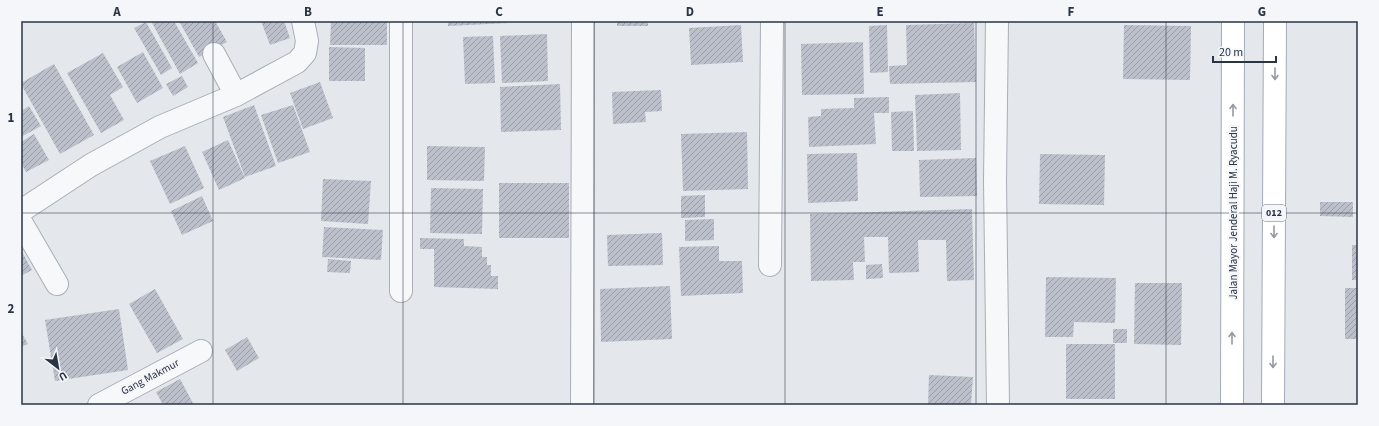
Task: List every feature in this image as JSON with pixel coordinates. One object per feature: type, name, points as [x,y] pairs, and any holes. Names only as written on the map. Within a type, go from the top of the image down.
[{"type":"main road","name":"Jalan Mayor Jenderal Haji M. Ryacudu","points":[[1232,405],[1233,21]]},
{"type":"main road","name":"012","points":[[1273,405],[1275,21]]},
{"type":"street","points":[[21,211],[91,164],[160,128],[236,95],[297,62],[305,53],[307,41],[303,21]]},
{"type":"street","points":[[401,21],[401,291]]},
{"type":"street","points":[[582,405],[583,21]]},
{"type":"street","points":[[770,265],[772,21]]},
{"type":"street","points":[[997,21],[996,181],[998,405]]},
{"type":"street","points":[[214,54],[236,95]]},
{"type":"street","points":[[21,222],[57,284]]},
{"type":"street","name":"Gang Makmur","points":[[104,404],[201,351]]},
{"type":"building","points":[[151,21],[174,21],[198,63],[180,74]]},
{"type":"building","points":[[179,21],[215,21],[227,42],[199,57]]},
{"type":"building","points":[[261,21],[284,21],[290,38],[270,45]]},
{"type":"building","points":[[331,21],[387,21],[387,45],[330,45]]},
{"type":"building","points":[[448,21],[508,21],[508,23],[448,26]]},
{"type":"building","points":[[617,21],[648,21],[648,26],[617,26]]},
{"type":"building","points":[[146,22],[172,68],[161,75],[134,28]]},
{"type":"building","points":[[974,23],[976,82],[890,84],[889,66],[907,65],[906,25]]},
{"type":"building","points":[[741,25],[743,62],[691,65],[689,28]]},
{"type":"building","points":[[887,25],[888,72],[870,73],[869,26]]},
{"type":"building","points":[[1124,25],[1191,26],[1190,80],[1123,79]]},
{"type":"building","points":[[547,34],[548,81],[502,83],[500,36]]},
{"type":"building","points":[[493,36],[495,83],[465,84],[463,37]]},
{"type":"building","points":[[863,42],[864,94],[802,95],[801,44]]},
{"type":"building","points":[[329,47],[365,48],[365,81],[329,81]]},
{"type":"building","points":[[143,52],[163,88],[137,103],[117,67]]},
{"type":"building","points":[[103,53],[123,87],[110,95],[124,120],[101,133],[67,73]]},
{"type":"building","points":[[54,64],[94,135],[60,154],[21,84]]},
{"type":"building","points":[[182,76],[188,87],[173,96],[166,84]]},
{"type":"building","points":[[320,82],[333,118],[303,129],[290,93]]},
{"type":"building","points":[[560,84],[561,130],[501,132],[500,87]]},
{"type":"building","points":[[661,90],[662,111],[645,112],[646,122],[613,124],[612,92]]},
{"type":"building","points":[[960,93],[961,150],[917,151],[915,95]]},
{"type":"building","points":[[889,97],[889,113],[874,113],[876,144],[809,147],[808,117],[821,116],[821,109],[854,108],[854,98]]},
{"type":"building","points":[[254,105],[276,166],[245,177],[223,117]]},
{"type":"building","points":[[293,105],[310,152],[278,163],[261,115]]},
{"type":"building","points":[[29,106],[41,126],[21,137],[21,111]]},
{"type":"building","points":[[913,111],[914,151],[892,151],[891,112]]},
{"type":"building","points":[[747,132],[748,189],[683,191],[681,134]]},
{"type":"building","points":[[34,134],[49,160],[26,172],[21,163],[21,142]]},
{"type":"building","points":[[228,140],[245,178],[219,190],[202,152]]},
{"type":"building","points":[[185,146],[204,188],[170,204],[150,161]]},
{"type":"building","points":[[427,146],[485,147],[484,181],[427,180]]},
{"type":"building","points":[[857,153],[858,201],[808,203],[807,154]]},
{"type":"building","points":[[1040,154],[1105,155],[1104,205],[1039,204]]},
{"type":"building","points":[[976,158],[977,196],[920,197],[919,160]]},
{"type":"building","points":[[323,179],[371,181],[368,224],[321,221]]},
{"type":"building","points":[[499,183],[569,183],[569,238],[499,238]]},
{"type":"building","points":[[431,188],[483,189],[482,234],[430,233]]},
{"type":"building","points":[[705,195],[705,217],[681,218],[681,196]]},
{"type":"building","points":[[202,196],[213,221],[182,235],[171,211]]},
{"type":"building","points":[[1320,202],[1353,202],[1353,217],[1320,216]]},
{"type":"building","points":[[972,209],[974,280],[947,281],[946,240],[918,240],[919,272],[889,273],[888,237],[864,237],[865,262],[853,262],[854,280],[811,281],[810,214]]},
{"type":"building","points":[[714,219],[714,240],[685,241],[685,220]]},
{"type":"building","points":[[324,227],[383,230],[381,260],[322,257]]},
{"type":"building","points":[[662,233],[663,265],[608,266],[607,235]]},
{"type":"building","points":[[420,238],[464,239],[464,246],[482,247],[482,257],[487,257],[487,265],[491,265],[491,276],[498,276],[498,289],[434,287],[434,249],[420,249]]},
{"type":"building","points":[[1352,245],[1358,245],[1358,280],[1352,280]]},
{"type":"building","points":[[719,246],[719,261],[742,261],[743,293],[681,296],[679,247]]},
{"type":"building","points":[[21,250],[32,270],[21,276]]},
{"type":"building","points":[[328,259],[351,261],[350,273],[327,272]]},
{"type":"building","points":[[882,264],[883,278],[866,279],[866,265]]},
{"type":"building","points":[[1046,277],[1116,278],[1115,323],[1074,322],[1073,337],[1045,337]]},
{"type":"building","points":[[1135,283],[1182,283],[1181,345],[1134,344]]},
{"type":"building","points":[[670,286],[672,339],[601,342],[600,289]]},
{"type":"building","points":[[1345,288],[1358,288],[1358,339],[1345,339]]},
{"type":"building","points":[[155,289],[183,339],[157,353],[129,304]]},
{"type":"building","points":[[119,309],[128,370],[55,381],[45,320]]},
{"type":"building","points":[[1113,329],[1127,329],[1127,343],[1113,343]]},
{"type":"building","points":[[21,332],[28,344],[21,347]]},
{"type":"building","points":[[247,337],[259,358],[237,371],[225,350]]},
{"type":"building","points":[[1066,344],[1115,344],[1115,399],[1066,399]]},
{"type":"building","points":[[929,375],[973,377],[971,405],[928,405]]},
{"type":"building","points":[[180,379],[194,405],[159,405],[162,403],[156,392]]}]
